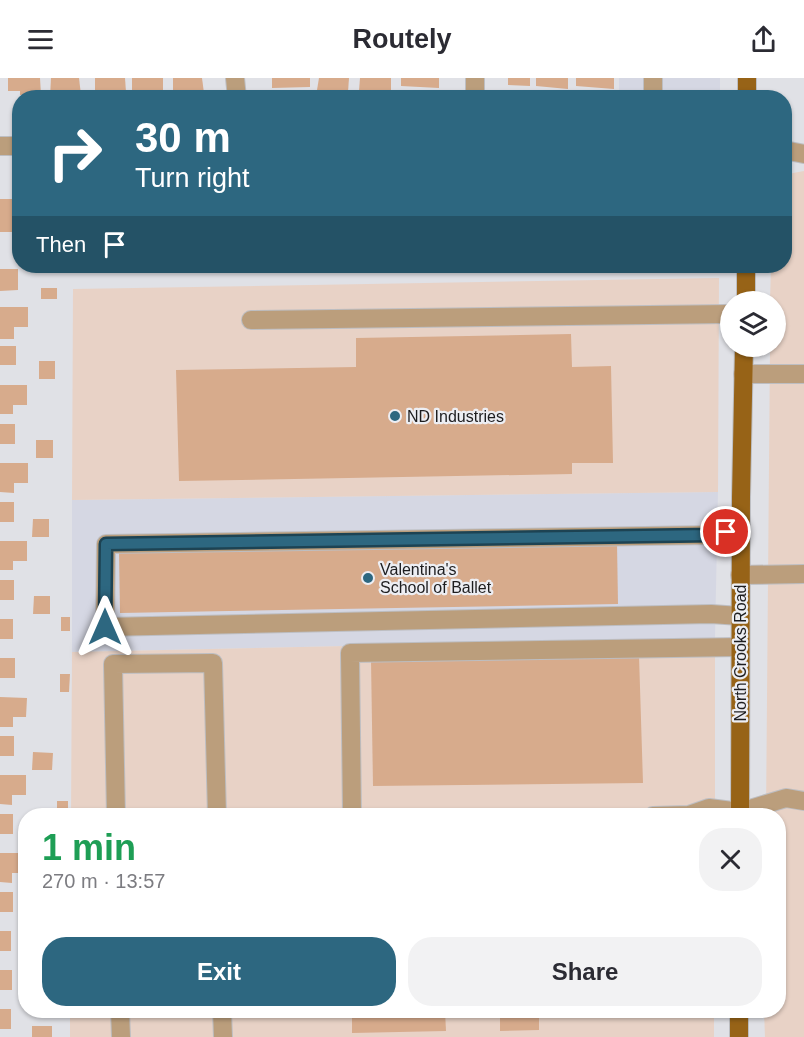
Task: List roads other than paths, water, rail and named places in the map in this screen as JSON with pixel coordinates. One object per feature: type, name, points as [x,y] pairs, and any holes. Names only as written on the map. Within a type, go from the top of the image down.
[{"type":"main road","points":[[746,273],[746,291]]},
{"type":"main road","name":"North Crooks Road","points":[[740,808],[740,574],[744,357]]},
{"type":"main road","points":[[739,1018],[739,1037]]},
{"type":"street","points":[[251,320],[720,314]]},
{"type":"street","points":[[743,374],[804,374]]},
{"type":"street","points":[[740,616],[711,614],[105,627],[106,544],[712,535],[741,530]]},
{"type":"street","points":[[740,574],[804,574]]},
{"type":"street","points":[[352,808],[350,653],[740,647]]},
{"type":"street","points":[[116,808],[113,664],[213,663],[217,808]]},
{"type":"street","points":[[757,808],[786,798],[804,801]]},
{"type":"street","points":[[120,1018],[121,1037]]},
{"type":"street","points":[[222,1018],[223,1037]]},
{"type":"place","name":"ND Industries","points":[[395,416]]},
{"type":"place","name":"Valentina's School of Ballet","points":[[368,578]]}]
